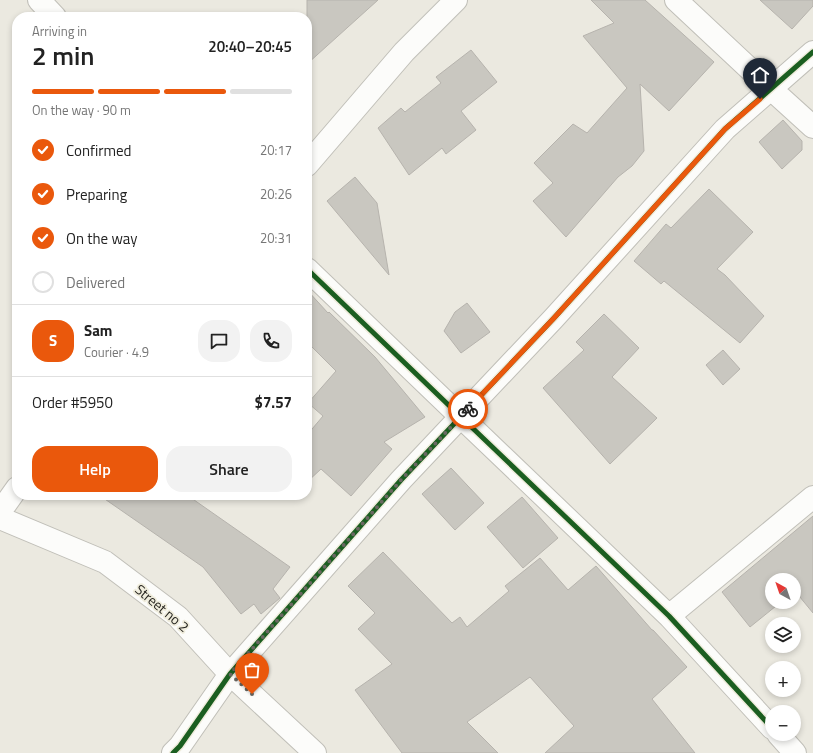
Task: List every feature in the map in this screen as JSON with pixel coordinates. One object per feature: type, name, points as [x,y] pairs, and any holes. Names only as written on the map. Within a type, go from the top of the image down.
[{"type":"street","points":[[39,0],[50,12]]},
{"type":"street","points":[[312,159],[404,52],[456,0]]},
{"type":"street","points":[[676,0],[813,127]]},
{"type":"street","points":[[173,753],[180,746],[230,674],[401,480],[554,318],[725,129],[813,52]]},
{"type":"street","points":[[312,274],[669,616],[765,720]]},
{"type":"street","points":[[0,512],[12,495]]},
{"type":"street","points":[[669,616],[813,497]]},
{"type":"street","name":"Street no 2","points":[[0,518],[104,562],[178,617],[230,674],[316,753]]},
{"type":"street","points":[[784,741],[795,753]]},
{"type":"building","points":[[307,0],[378,0],[312,59],[312,12],[307,12]]},
{"type":"building","points":[[591,0],[645,0],[714,62],[669,111],[640,84],[644,151],[632,166],[618,177],[566,237],[533,201],[553,183],[534,163],[573,124],[587,133],[627,88],[583,36],[614,23]]},
{"type":"building","points":[[760,0],[813,0],[813,6],[792,29]]},
{"type":"building","points":[[471,50],[497,82],[461,111],[476,130],[446,154],[442,148],[409,175],[378,128],[401,108],[405,112],[441,83],[436,77]]},
{"type":"building","points":[[783,120],[802,141],[802,150],[782,169],[759,142]]},
{"type":"building","points":[[355,177],[377,203],[389,275],[327,201]]},
{"type":"building","points":[[709,189],[753,232],[717,269],[725,275],[764,316],[740,343],[664,281],[661,284],[634,261],[666,224],[671,228]]},
{"type":"building","points":[[312,295],[328,313],[329,312],[375,357],[425,417],[384,442],[392,449],[351,496],[321,469],[312,477],[312,429],[323,416],[312,406],[312,398],[336,371],[312,347]]},
{"type":"building","points":[[467,303],[490,332],[461,353],[444,331],[455,312]]},
{"type":"building","points":[[604,314],[639,348],[612,377],[657,418],[610,464],[543,388],[584,350],[576,342]]},
{"type":"building","points":[[723,350],[740,369],[723,385],[706,365]]},
{"type":"building","points":[[451,468],[484,503],[455,530],[422,494]]},
{"type":"building","points":[[522,497],[558,538],[523,568],[487,527]]},
{"type":"building","points":[[106,500],[194,500],[290,567],[273,589],[280,598],[261,614],[254,604],[241,614],[203,567]]},
{"type":"building","points":[[813,516],[813,613],[801,598],[801,573],[765,573],[765,609],[772,609],[750,627],[722,592]]},
{"type":"building","points":[[383,552],[452,623],[460,617],[467,627],[509,591],[505,586],[540,558],[568,590],[596,566],[652,630],[687,667],[652,699],[695,753],[545,753],[574,726],[530,677],[467,722],[498,753],[402,753],[355,690],[392,664],[358,629],[375,613],[348,586]]},
{"type":"cycle path","points":[[173,753],[180,746],[230,674],[401,480],[554,318],[725,129],[813,52]]},
{"type":"cycle path","points":[[312,274],[669,616],[765,720]]},
{"type":"way so far","points":[[252,694],[230,674],[274,626],[401,480],[468,409]]},
{"type":"route","points":[[468,409],[554,318],[725,129],[760,99]]}]
